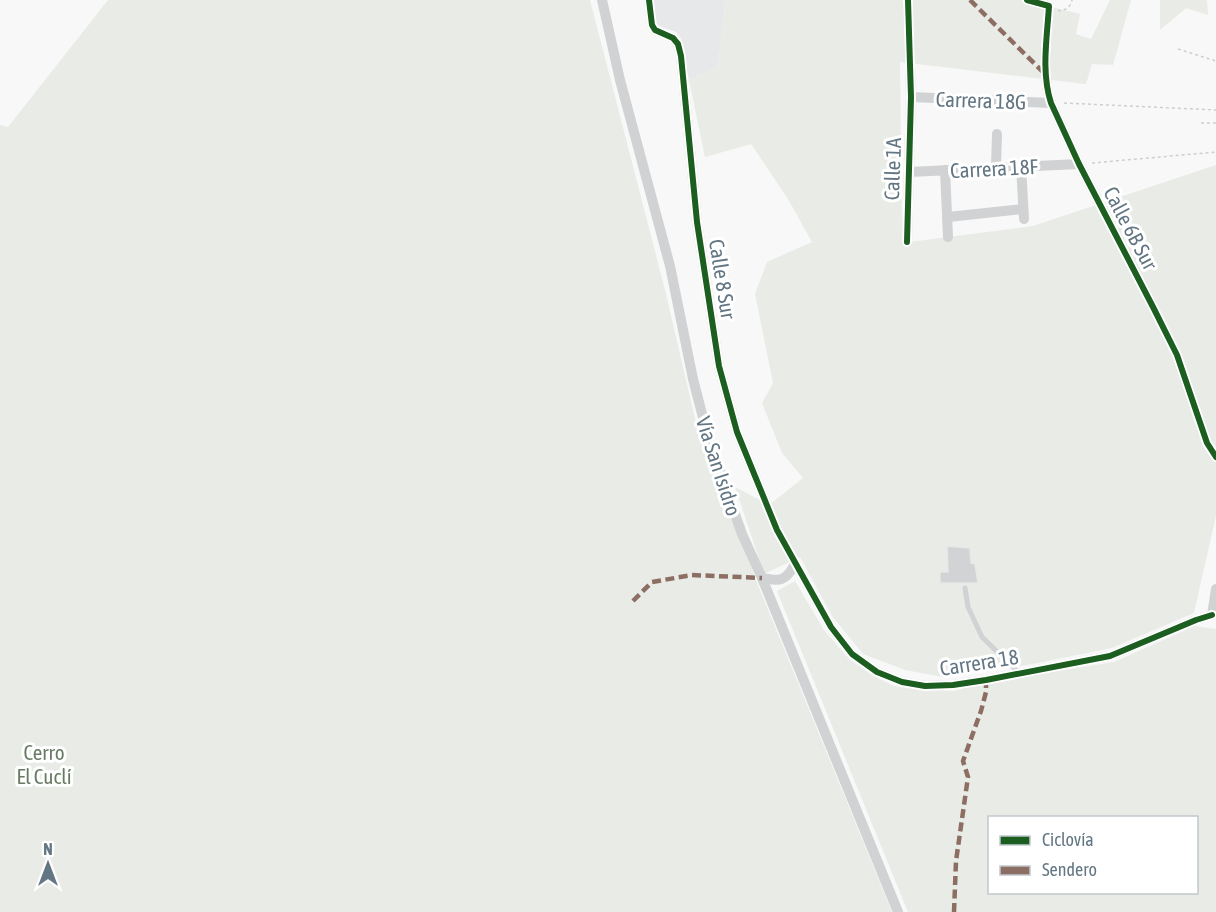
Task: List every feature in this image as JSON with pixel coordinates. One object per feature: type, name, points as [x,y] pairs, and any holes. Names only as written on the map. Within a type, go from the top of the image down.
[{"type":"street","name":"Vía San Isidro","points":[[602,0],[620,80],[670,266],[693,379],[708,437],[742,534],[898,912]]},
{"type":"street","name":"Calle 8 Sur","points":[[649,0],[652,25],[655,30],[673,38],[678,44],[681,56],[697,222],[719,366],[737,432],[777,530],[795,564]]},
{"type":"street","name":"Calle 1A","points":[[907,242],[911,97],[908,0]]},
{"type":"street","points":[[1027,0],[1049,6]]},
{"type":"street","name":"Calle 6B Sur","points":[[1049,6],[1046,75],[1051,103],[1079,164],[1177,355],[1207,443],[1216,458]]},
{"type":"street","name":"Carrera 18G","points":[[911,97],[1051,103]]},
{"type":"street","points":[[996,167],[997,134]]},
{"type":"street","name":"Carrera 18F","points":[[909,172],[1079,164]]},
{"type":"street","points":[[948,217],[1024,214],[1021,166]]},
{"type":"street","points":[[945,170],[948,237]]},
{"type":"street","points":[[762,578],[784,579],[795,564]]},
{"type":"street","name":"Carrera 18","points":[[795,564],[831,627],[852,654],[877,672],[903,682],[925,686],[964,684],[1110,656],[1196,620],[1214,617]]},
{"type":"street","points":[[1214,617],[1216,589]]},
{"type":"lane","points":[[965,588],[968,607],[982,637],[1019,673]]},
{"type":"path","points":[[1049,6],[1061,11],[1067,8],[1072,0]]},
{"type":"path","points":[[1178,49],[1216,61]]},
{"type":"path","points":[[1051,103],[1216,110]]},
{"type":"path","points":[[1201,123],[1216,123]]},
{"type":"path","points":[[1079,164],[1216,152]]},
{"type":"shaded area","points":[[653,0],[726,0],[718,67],[689,80],[681,38],[676,32],[657,25]]},
{"type":"green space","name":"Cerro El Cuclí","points":[[108,0],[590,0],[666,294],[696,423],[722,480],[755,578],[892,912],[0,912],[0,125],[8,127]]},
{"type":"green space","points":[[726,0],[1023,0],[1080,14],[1076,34],[1091,39],[1110,0],[1131,0],[1113,65],[1092,64],[1086,84],[900,62],[902,243],[1033,226],[1216,165],[1216,516],[1194,613],[1112,648],[1033,664],[943,677],[905,670],[863,654],[832,616],[800,557],[764,574],[735,487],[769,505],[803,478],[782,453],[762,403],[773,383],[755,294],[767,262],[812,242],[788,199],[751,144],[705,157],[689,80],[718,67]]},
{"type":"green space","points":[[1160,0],[1207,0],[1208,15],[1186,8],[1160,30]]},
{"type":"green space","points":[[795,581],[824,630],[849,659],[873,676],[894,686],[923,691],[953,691],[1114,662],[1195,626],[1216,629],[1216,912],[908,912],[777,591]]},
{"type":"building","points":[[947,546],[970,548],[971,563],[975,564],[978,583],[940,583],[940,572],[948,572]]},
{"type":"marked path","points":[[970,0],[1045,74]]},
{"type":"marked path","points":[[633,601],[652,582],[692,575],[762,578]]},
{"type":"marked path","points":[[954,912],[956,861],[968,777],[963,761],[981,711],[986,692],[986,680]]},
{"type":"cycle path","points":[[649,0],[652,25],[655,30],[673,38],[678,44],[681,56],[697,222],[719,366],[737,432],[777,530],[831,627],[852,654],[877,672],[902,682],[925,686],[953,685],[1110,656],[1212,615]]},
{"type":"cycle path","points":[[907,242],[911,97],[908,0]]},
{"type":"cycle path","points":[[1027,0],[1049,6],[1045,67],[1051,103],[1079,164],[1177,355],[1207,443],[1216,457]]}]
